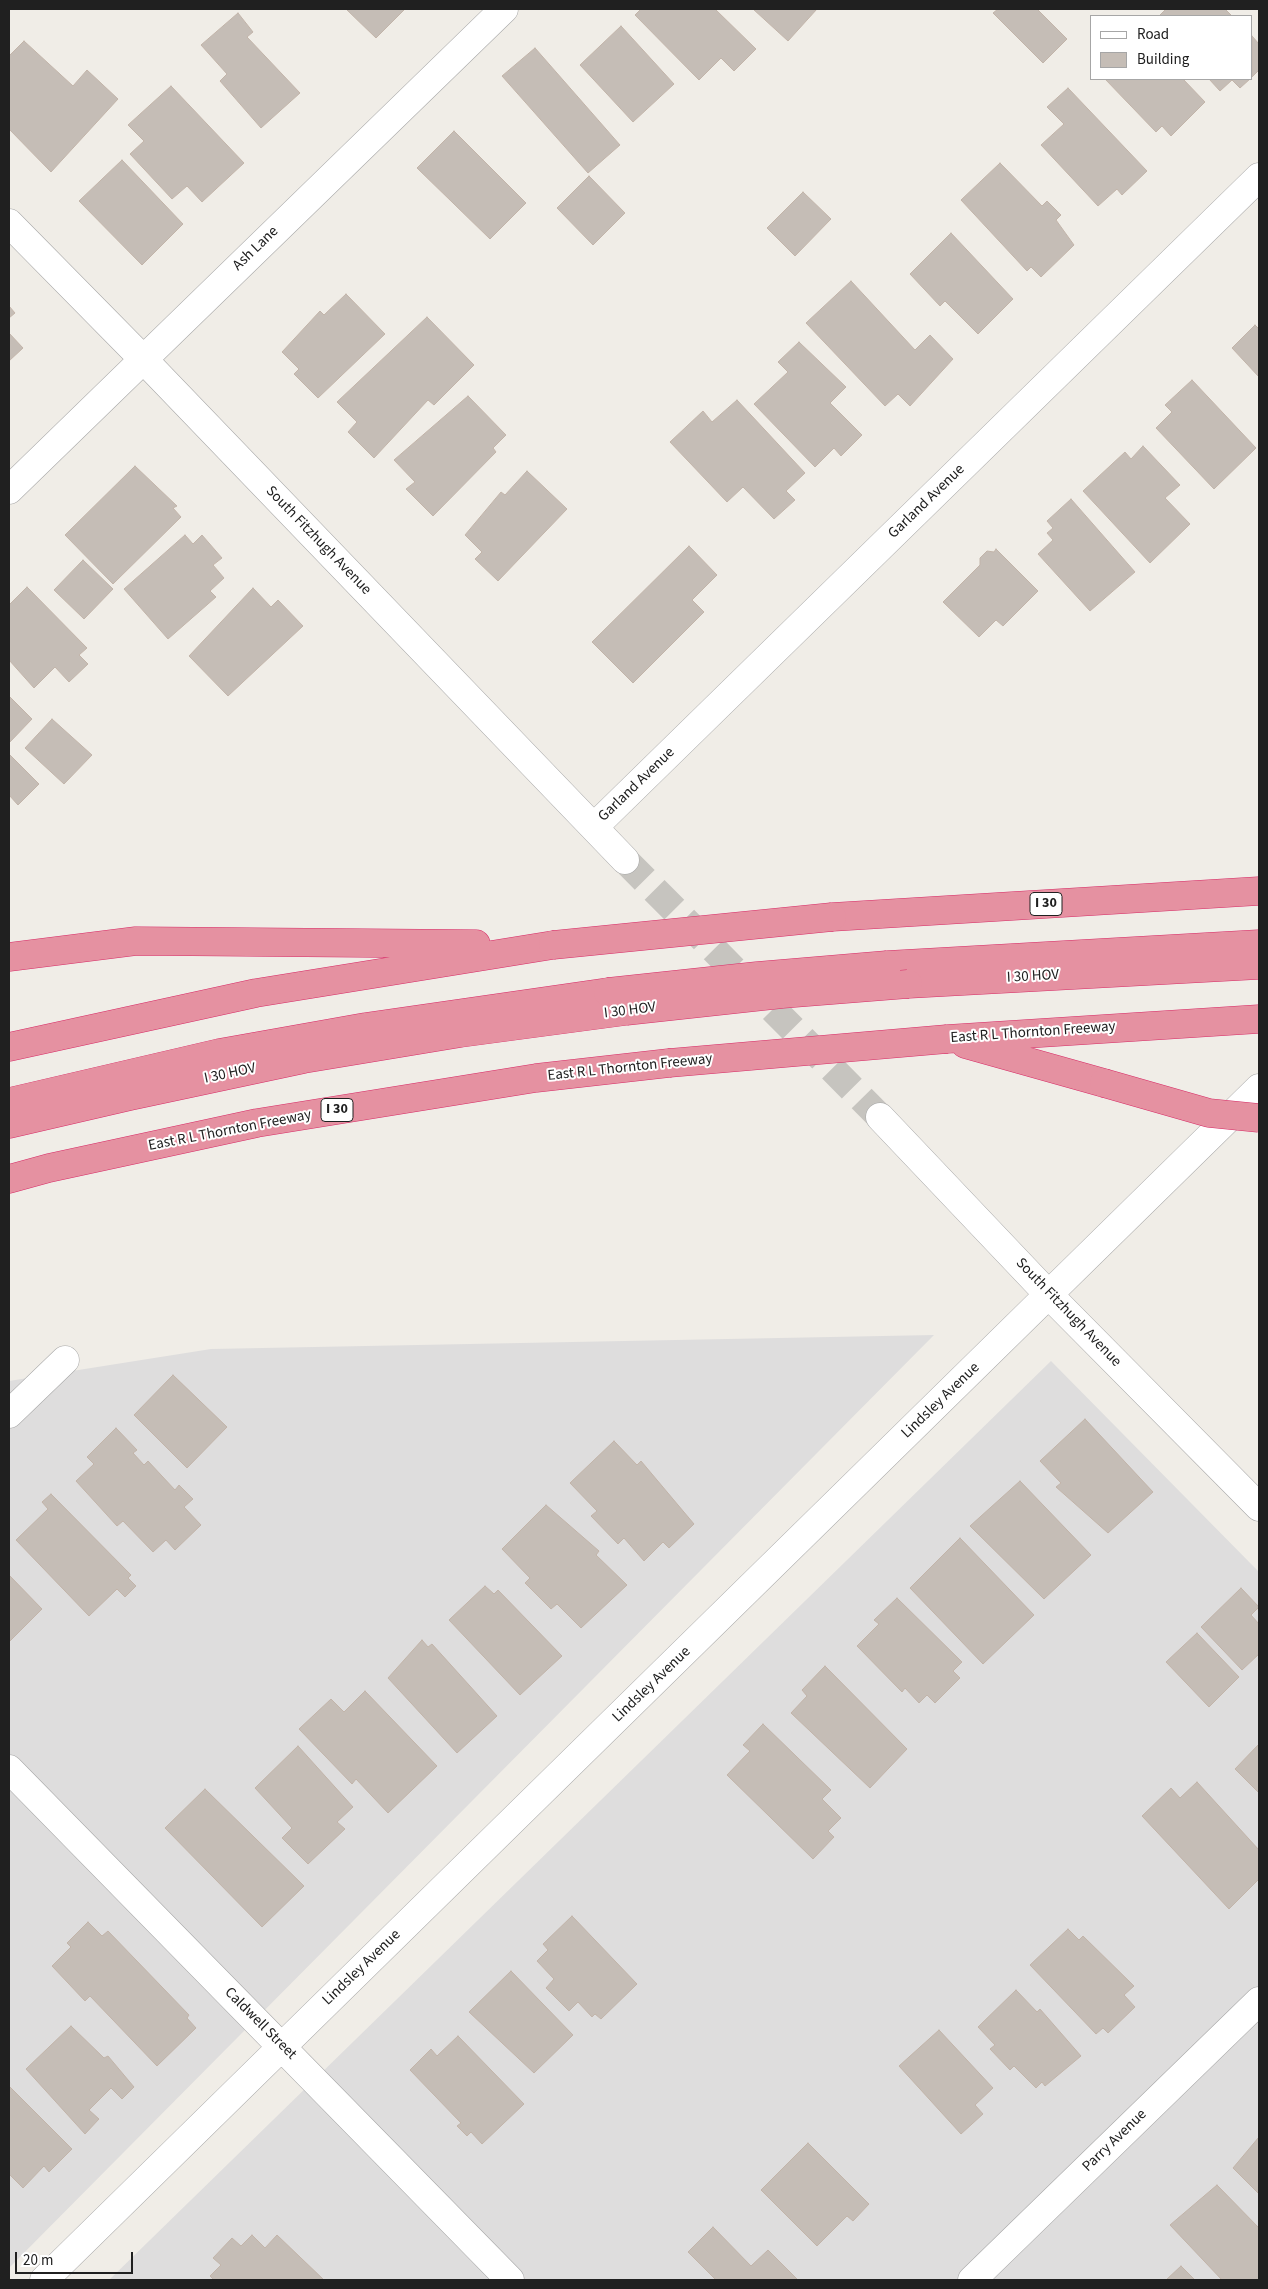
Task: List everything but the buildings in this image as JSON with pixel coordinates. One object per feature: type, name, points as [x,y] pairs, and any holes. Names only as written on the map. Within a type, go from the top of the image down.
[{"type":"highway","name":"I 30","points":[[9,1047],[43,1038],[256,993],[553,945],[832,917],[1259,891]]},
{"type":"highway","points":[[9,957],[136,940],[553,945]]},
{"type":"highway","name":"I 30 HOV","points":[[9,1102],[248,1048],[365,1027],[617,1001],[887,964],[1255,951]]},
{"type":"highway","name":"I 30 HOV","points":[[9,1124],[304,1059],[461,1033],[617,1001],[782,994],[908,984],[1222,967],[1255,951]]},
{"type":"highway","name":"East R L Thornton Freeway","points":[[9,1179],[49,1168],[257,1123],[536,1078],[668,1063],[947,1039],[1259,1019]]},
{"type":"highway","points":[[947,1039],[1209,1113],[1259,1118]]},
{"type":"street","name":"Ash Lane","points":[[9,490],[504,9]]},
{"type":"street","name":"Garland Avenue","points":[[594,827],[1259,176]]},
{"type":"street","name":"South Fitzhugh Avenue","points":[[9,223],[143,359],[625,860]]},
{"type":"street","name":"Lindsley Avenue","points":[[44,2280],[1259,1088]]},
{"type":"street","name":"South Fitzhugh Avenue","points":[[880,1117],[1049,1295],[1259,1507]]},
{"type":"street","points":[[9,1414],[65,1360]]},
{"type":"street","name":"Caldwell Street","points":[[9,1769],[510,2280]]},
{"type":"street","name":"Parry Avenue","points":[[972,2280],[1259,2002]]},
{"type":"shaded area","points":[[934,1335],[9,2268],[9,1381],[211,1349]]},
{"type":"shaded area","points":[[1051,1361],[1259,1572],[1259,2280],[109,2280]]},
{"type":"tunnel","points":[[625,860],[880,1117]]}]
